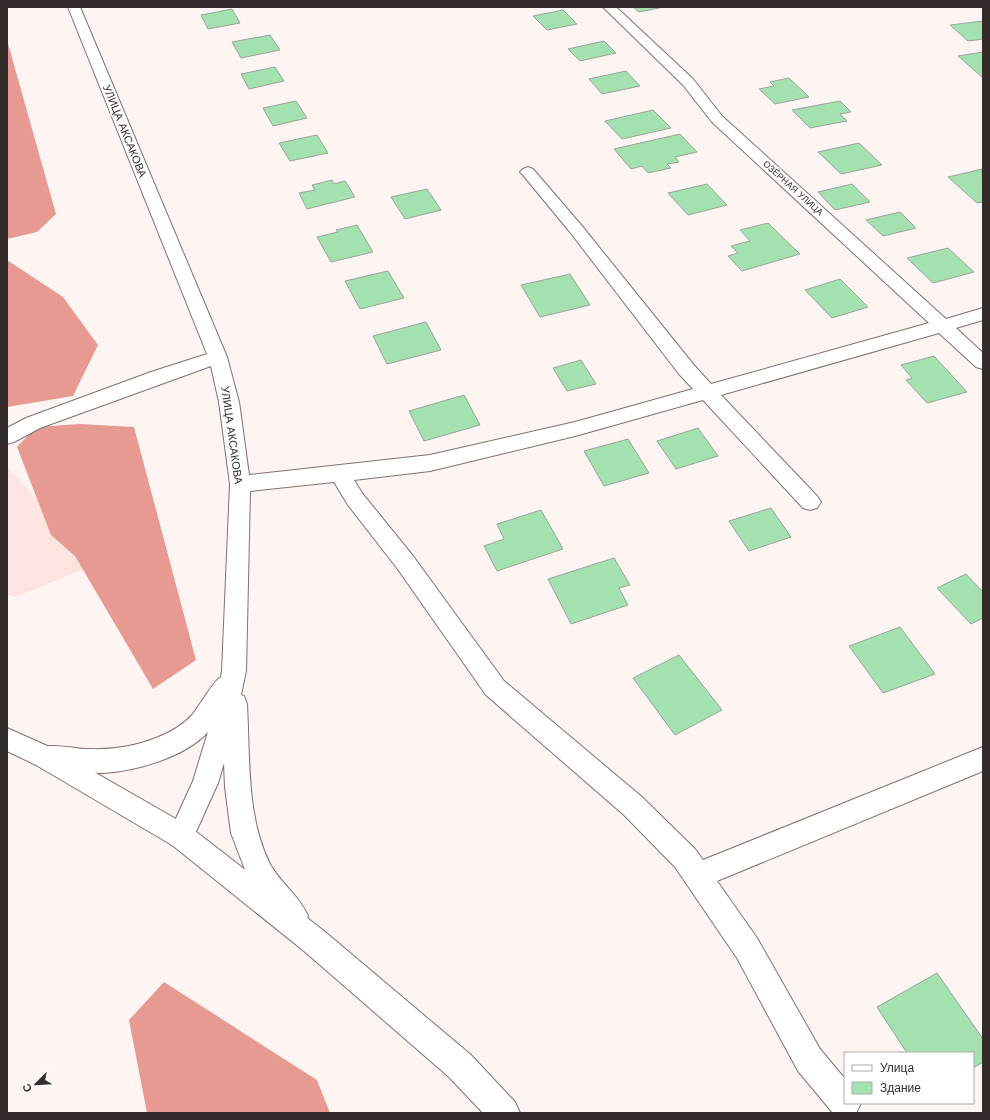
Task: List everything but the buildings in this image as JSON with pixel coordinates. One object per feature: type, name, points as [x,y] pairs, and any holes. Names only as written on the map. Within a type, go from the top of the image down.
[{"type":"street","name":"УЛИЦА АКСАКОВА","points":[[74,7],[218,357],[229,402],[240,484],[234,671],[215,753],[206,783],[181,836]]},
{"type":"street","name":"ОЗЁРНАЯ УЛИЦА","points":[[609,7],[688,82],[717,119],[983,363]]},
{"type":"street","points":[[528,172],[576,229],[686,369],[810,502]]},
{"type":"street","points":[[240,484],[430,463],[575,429],[983,314]]},
{"type":"street","points":[[7,437],[33,423],[158,377],[218,357]]},
{"type":"street","points":[[339,474],[355,499],[405,562],[495,688],[633,806],[685,858],[747,948],[809,1060],[844,1102]]},
{"type":"street","points":[[45,757],[93,761],[131,757],[162,749],[191,732],[213,707],[234,671]]},
{"type":"street","points":[[234,671],[238,787],[244,833],[260,875],[314,941]]},
{"type":"street","points":[[7,739],[45,757],[122,800],[181,836],[314,941],[460,1066],[504,1113]]},
{"type":"street","points":[[697,876],[983,760]]},
{"type":"street","points":[[846,1104],[854,1113]]},
{"type":"shaded area","points":[[7,40],[56,214],[37,232],[7,239]]},
{"type":"shaded area","points":[[7,260],[63,297],[98,345],[73,396],[7,407]]},
{"type":"shaded area","points":[[80,424],[134,427],[196,660],[153,689],[75,556],[51,535],[17,447],[36,427]]},
{"type":"shaded area","points":[[7,466],[94,565],[15,597],[7,594]]},
{"type":"shaded area","points":[[164,982],[317,1080],[330,1113],[147,1113],[129,1020]]}]
